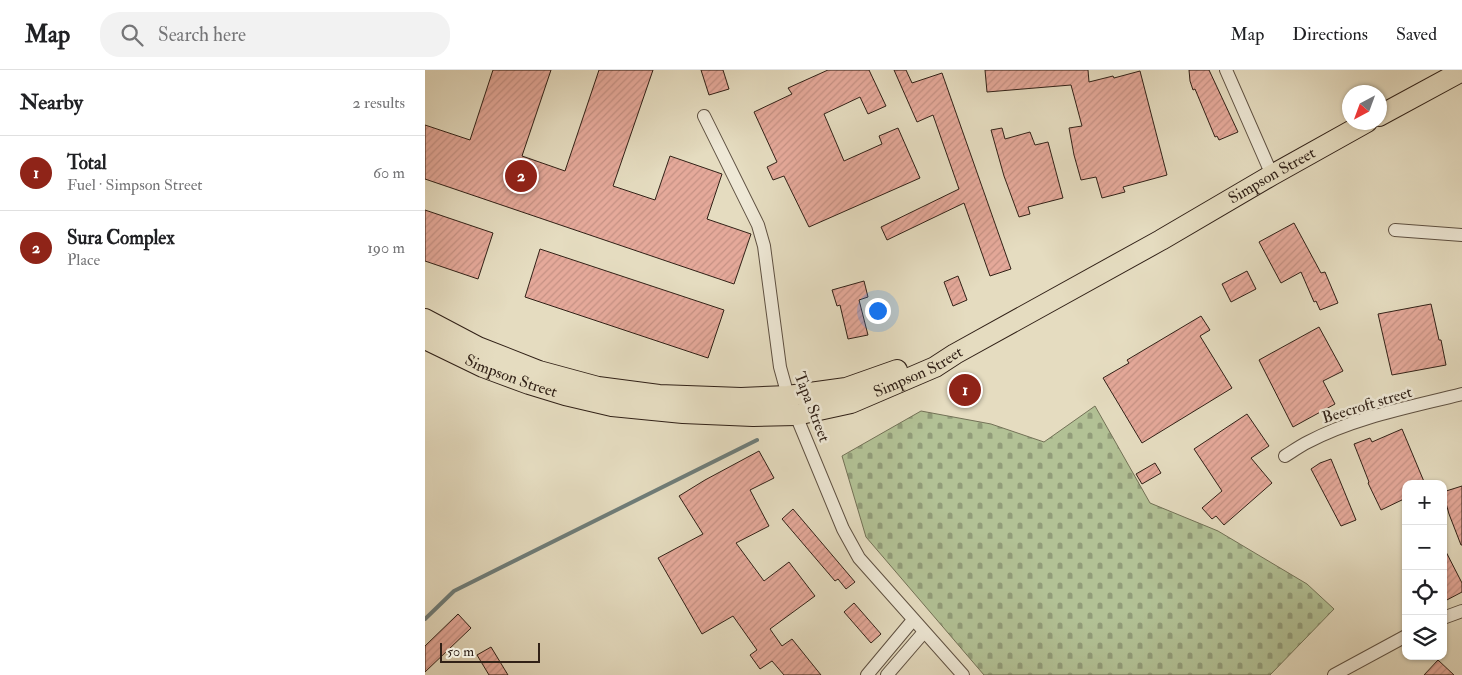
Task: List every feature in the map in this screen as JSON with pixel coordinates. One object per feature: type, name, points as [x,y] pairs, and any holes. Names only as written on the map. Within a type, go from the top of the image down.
[{"type":"main road","points":[[1387,112],[1462,70]]},
{"type":"main road","name":"Simpson Street","points":[[425,338],[483,367],[529,384],[612,406],[683,413],[753,416],[797,415],[851,403],[935,367],[1353,130]]},
{"type":"main road","points":[[425,318],[478,347],[539,371],[598,387],[659,395],[741,398],[788,396],[846,388],[905,367],[955,354]]},
{"type":"street","points":[[1226,70],[1272,175]]},
{"type":"street","name":"Tapa Street","points":[[704,116],[758,225],[764,246],[780,367],[788,396],[843,529],[859,558],[963,675]]},
{"type":"street","points":[[1395,230],[1462,235]]},
{"type":"street","name":"Beecroft street","points":[[1285,456],[1308,442],[1347,425],[1462,394]]},
{"type":"street","points":[[1447,617],[1462,611]]},
{"type":"street","points":[[867,675],[913,620]]},
{"type":"street","points":[[887,675],[924,632]]},
{"type":"street","points":[[1334,675],[1346,671],[1402,638]]},
{"type":"green space","points":[[1095,406],[1150,503],[1218,531],[1307,584],[1334,609],[1270,675],[984,675],[866,537],[842,456],[921,411],[991,424],[1044,442]]},
{"type":"building","points":[[493,70],[551,70],[522,156],[565,171],[599,70],[653,70],[613,186],[655,200],[670,156],[722,174],[707,219],[751,234],[734,284],[425,179],[425,125],[470,140]]},
{"type":"building","points":[[701,70],[723,70],[729,89],[709,95]]},
{"type":"building","points":[[828,70],[869,70],[886,106],[868,114],[860,97],[824,114],[844,161],[882,144],[879,136],[898,128],[920,178],[809,227],[784,176],[773,180],[767,167],[777,162],[754,112],[792,94],[788,88]]},
{"type":"building","points":[[894,70],[906,70],[912,83],[942,73],[1011,269],[990,276],[964,203],[887,240],[881,227],[959,189],[933,115],[917,122]]},
{"type":"building","points":[[985,70],[1088,70],[1089,82],[1140,71],[1167,175],[1123,187],[1125,192],[1102,198],[1096,177],[1081,180],[1074,155],[1069,128],[1082,126],[1071,85],[987,92]]},
{"type":"building","points":[[1189,70],[1209,70],[1238,132],[1219,140],[1217,136],[1215,137],[1195,89],[1193,90]]},
{"type":"building","points":[[1002,128],[1005,139],[1030,132],[1035,145],[1048,142],[1063,198],[1028,207],[1030,214],[1019,217],[1004,176],[991,130]]},
{"type":"building","points":[[425,210],[493,233],[478,279],[425,261]]},
{"type":"building","points":[[1294,223],[1321,273],[1325,272],[1338,303],[1320,310],[1316,301],[1314,302],[1301,272],[1281,283],[1259,242]]},
{"type":"building","points":[[540,249],[724,310],[708,358],[525,297]]},
{"type":"building","points":[[1247,271],[1256,289],[1231,302],[1222,284]]},
{"type":"building","points":[[958,276],[967,300],[953,306],[944,282]]},
{"type":"building","points":[[864,281],[868,297],[859,300],[868,335],[848,339],[840,305],[837,306],[832,290]]},
{"type":"building","points":[[1431,304],[1446,365],[1392,375],[1378,314]]},
{"type":"building","points":[[1201,316],[1210,330],[1200,336],[1232,388],[1142,443],[1103,378],[1129,363],[1127,360]]},
{"type":"building","points":[[1319,327],[1343,371],[1323,381],[1335,404],[1293,427],[1259,360]]},
{"type":"building","points":[[1247,414],[1269,446],[1251,458],[1272,483],[1224,525],[1216,516],[1212,519],[1202,508],[1222,491],[1194,449]]},
{"type":"building","points":[[1402,429],[1423,480],[1402,480],[1402,500],[1381,510],[1368,483],[1354,444],[1370,438],[1372,442]]},
{"type":"building","points":[[759,451],[774,478],[750,490],[769,526],[736,543],[764,581],[789,562],[815,596],[770,629],[782,646],[792,639],[821,675],[784,675],[772,661],[760,669],[750,655],[757,650],[733,616],[702,634],[658,558],[703,534],[679,496]]},
{"type":"building","points":[[1331,459],[1356,520],[1341,526],[1311,469]]},
{"type":"building","points":[[1155,463],[1161,473],[1142,484],[1136,474]]},
{"type":"building","points":[[1462,486],[1462,545],[1449,514],[1447,491]]},
{"type":"building","points":[[793,509],[855,582],[846,589],[838,579],[835,581],[782,519]]},
{"type":"building","points":[[1447,554],[1462,583],[1462,592],[1447,600]]},
{"type":"building","points":[[854,603],[881,634],[871,643],[844,612]]},
{"type":"building","points":[[458,614],[471,628],[425,672],[425,646]]},
{"type":"building","points":[[491,647],[508,675],[489,675],[477,655]]},
{"type":"building","points":[[1438,660],[1454,675],[1424,675]]},
{"type":"waterway","points":[[425,619],[454,591],[757,440]]},
{"type":"place","name":"Sura Complex","points":[[521,176]]},
{"type":"place","name":"Total","points":[[965,390]]}]
